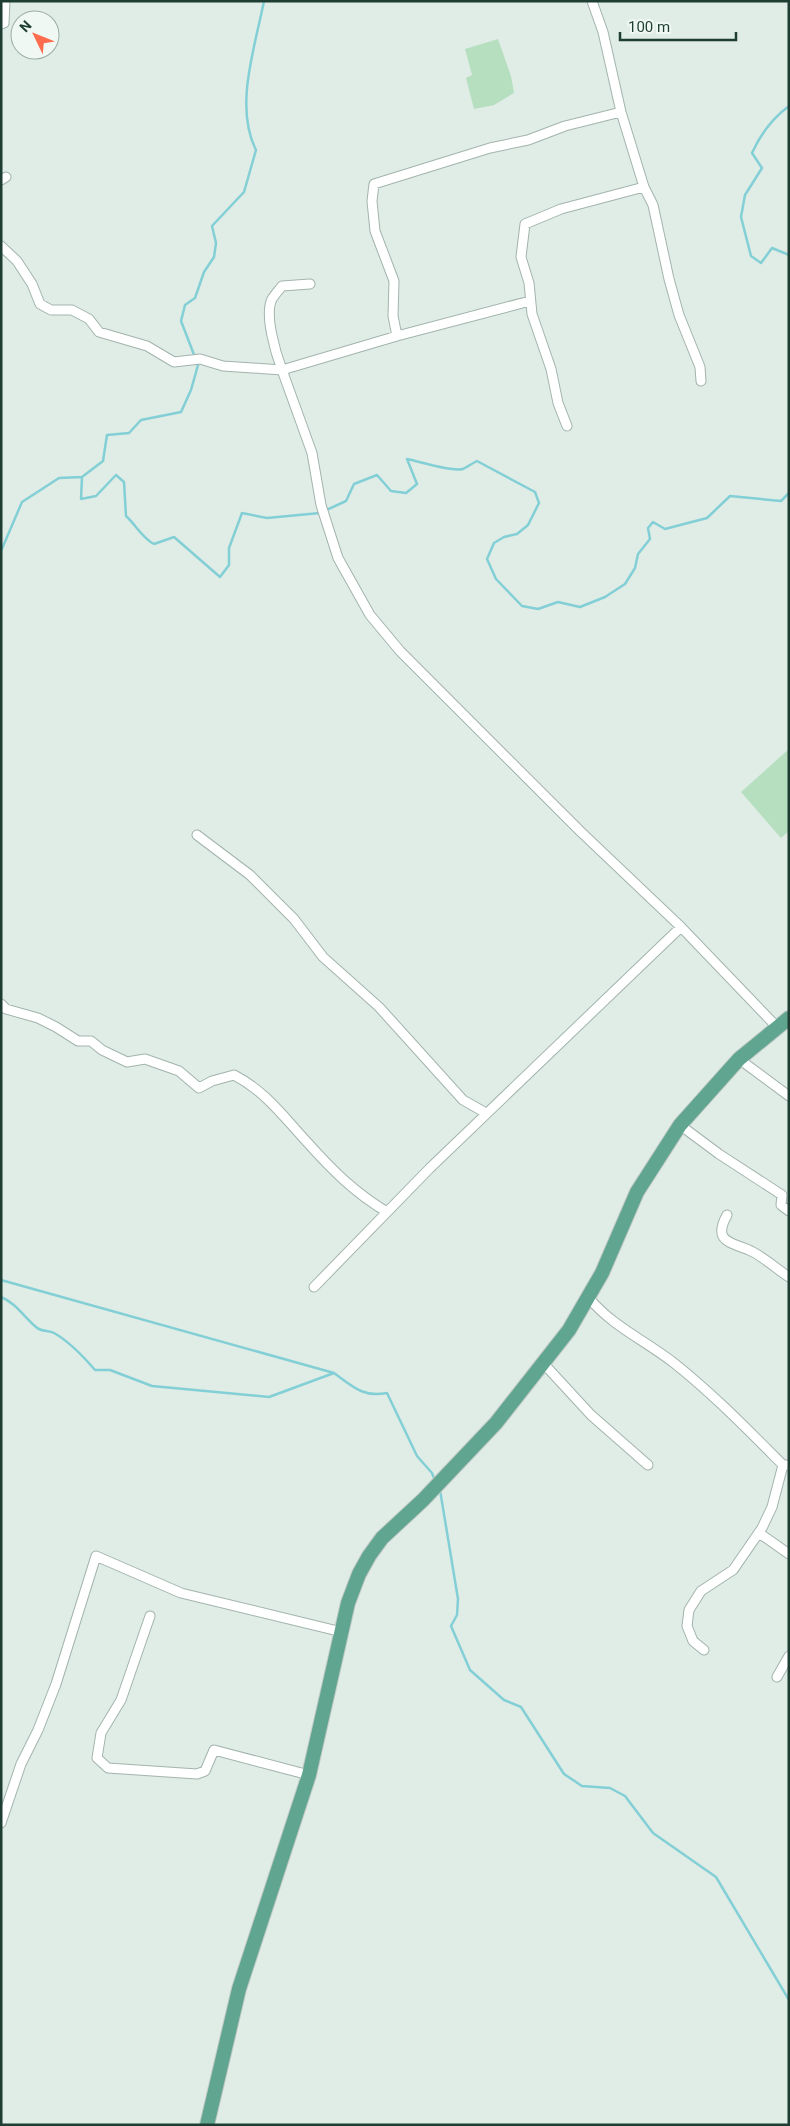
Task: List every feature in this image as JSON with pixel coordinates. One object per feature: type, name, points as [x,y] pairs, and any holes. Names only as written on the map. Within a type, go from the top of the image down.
[{"type":"main road","points":[[207,2125],[239,1989],[309,1774],[353,1589],[368,1556],[400,1519],[437,1485],[496,1423],[544,1364],[589,1298],[637,1192],[680,1125],[739,1059],[776,1026],[789,1018]]},
{"type":"street","points":[[1,24],[4,23],[5,1]]},
{"type":"street","points":[[592,1],[603,32],[621,112],[644,187],[653,205],[679,315],[700,367],[701,381]]},
{"type":"street","points":[[397,336],[393,316],[394,281],[375,231],[372,201],[374,184],[490,148],[528,140],[565,126],[621,112]]},
{"type":"street","points":[[567,426],[558,403],[552,369],[530,301],[529,283],[521,257],[525,224],[561,208],[644,187]]},
{"type":"street","points":[[1,246],[22,269],[32,284],[40,304],[51,310],[72,310],[88,319],[99,332],[147,346],[174,362],[196,360],[222,366],[282,370],[397,336],[530,301]]},
{"type":"street","points":[[310,284],[282,286],[272,300],[269,316],[278,358],[312,453],[321,505],[338,558],[370,614],[400,651],[580,831],[680,927],[776,1026]]},
{"type":"street","points":[[197,835],[250,875],[294,919],[323,956],[379,1007],[463,1100],[486,1113]]},
{"type":"street","points":[[314,1287],[486,1113],[680,927]]},
{"type":"street","points":[[1,1004],[6,1009],[38,1018],[78,1041],[91,1041],[102,1050],[127,1062],[144,1059],[179,1071],[199,1088],[212,1081],[234,1075],[250,1083],[272,1101],[331,1168],[361,1196],[387,1212]]},
{"type":"street","points":[[739,1059],[789,1096]]},
{"type":"street","points":[[680,1125],[719,1154],[782,1195],[781,1205],[789,1211]]},
{"type":"street","points":[[726,1215],[721,1226],[722,1235],[727,1243],[754,1252],[789,1277]]},
{"type":"street","points":[[589,1298],[599,1311],[645,1341],[699,1383],[786,1465],[772,1507],[759,1532],[733,1570],[701,1591],[688,1610],[687,1626],[693,1641],[704,1650]]},
{"type":"street","points":[[544,1364],[591,1415],[648,1465]]},
{"type":"street","points":[[759,1532],[789,1554]]},
{"type":"street","points":[[1,1823],[21,1764],[38,1730],[56,1684],[96,1556],[181,1593],[342,1632]]},
{"type":"street","points":[[150,1616],[121,1700],[101,1733],[97,1758],[108,1768],[197,1774],[205,1771],[214,1750],[309,1774]]},
{"type":"street","points":[[778,1678],[789,1656]]},
{"type":"green space","points":[[498,39],[511,76],[514,93],[494,105],[474,109],[466,78],[472,75],[465,49]]},
{"type":"green space","points":[[789,749],[789,831],[781,838],[741,792]]},
{"type":"waterway","points":[[1,551],[22,502],[59,478],[82,477],[103,461],[107,435],[129,433],[141,420],[181,412],[191,390],[198,365],[181,321],[185,305],[195,298],[204,272],[214,257],[216,243],[212,226],[244,192],[256,150],[250,133],[246,96],[248,77],[264,1]]},
{"type":"waterway","points":[[789,106],[768,127],[752,153],[762,168],[745,195],[741,217],[751,256],[761,263],[772,248],[789,255]]},
{"type":"waterway","points":[[82,477],[81,499],[96,496],[116,475],[124,482],[126,516],[146,538],[154,544],[174,537],[220,577],[229,565],[229,548],[242,513],[267,518],[320,513],[346,501],[354,484],[377,475],[391,491],[406,493],[417,484],[407,459],[458,470],[477,461],[535,492],[539,503],[528,525],[517,534],[504,537],[494,543],[487,559],[496,579],[522,606],[538,609],[558,602],[580,607],[605,597],[625,584],[635,568],[638,554],[650,539],[648,528],[653,522],[665,529],[707,518],[730,496],[781,501],[789,493]]},
{"type":"waterway","points":[[1,1280],[334,1373],[358,1390],[364,1392],[371,1394],[387,1393],[417,1456],[432,1473],[435,1481]]},
{"type":"waterway","points":[[1,1297],[16,1306],[38,1329],[52,1332],[60,1337],[95,1370],[110,1370],[152,1386],[269,1397],[334,1373]]},
{"type":"waterway","points":[[440,1490],[458,1599],[457,1615],[451,1626],[470,1670],[504,1700],[521,1707],[564,1774],[582,1786],[610,1788],[625,1796],[653,1833],[716,1877],[789,2000]]}]
